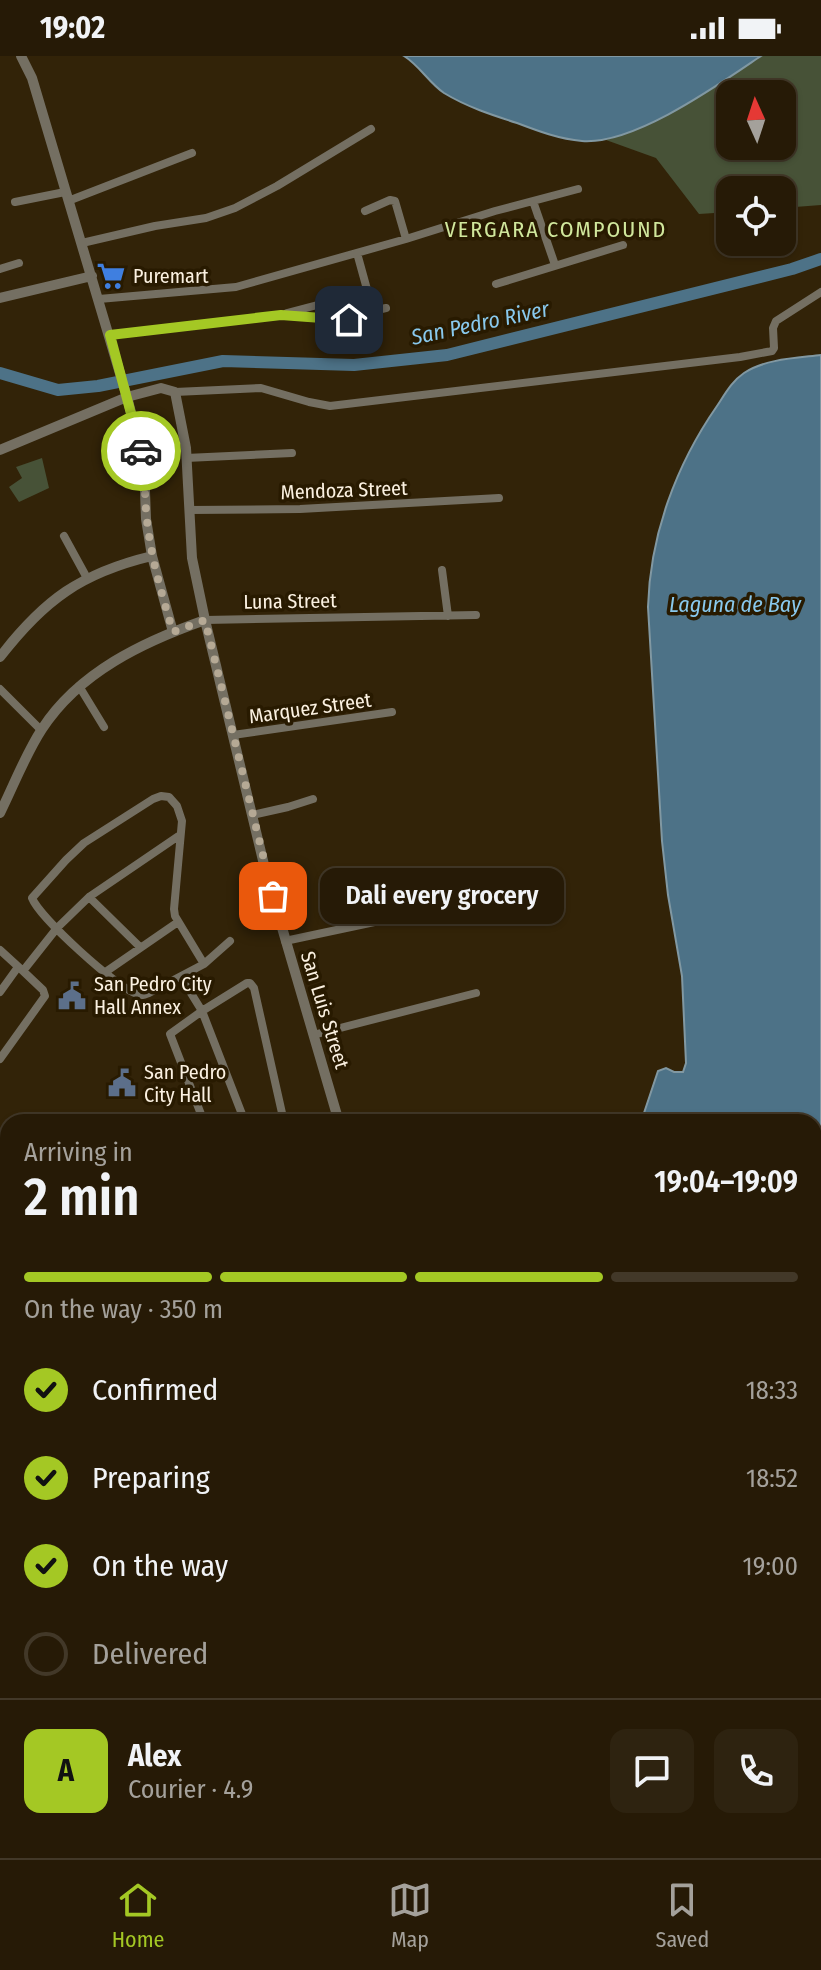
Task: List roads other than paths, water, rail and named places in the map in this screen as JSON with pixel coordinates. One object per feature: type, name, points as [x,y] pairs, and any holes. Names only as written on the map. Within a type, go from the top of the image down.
[{"type":"street","points":[[26,57],[110,335],[144,463],[146,519],[152,556],[173,632]]},
{"type":"street","points":[[82,243],[206,218],[235,208],[371,129]]},
{"type":"street","points":[[15,202],[67,197],[192,153]]},
{"type":"street","points":[[99,299],[236,287],[578,189]]},
{"type":"street","points":[[365,211],[393,200],[397,204],[406,239]]},
{"type":"street","points":[[533,201],[555,265]]},
{"type":"street","points":[[496,284],[623,245]]},
{"type":"street","points":[[357,253],[373,311]]},
{"type":"street","points":[[0,269],[19,263]]},
{"type":"street","points":[[0,298],[92,276]]},
{"type":"street","points":[[110,335],[281,315],[367,292]]},
{"type":"street","points":[[0,450],[126,393],[161,388],[175,392],[261,388],[330,406],[772,351],[776,321],[821,292]]},
{"type":"street","points":[[281,315],[349,320],[386,308]]},
{"type":"street","name":"San Luis Street","points":[[175,392],[186,458],[192,558],[205,620],[285,941],[337,1114]]},
{"type":"street","points":[[186,458],[292,453]]},
{"type":"street","name":"Mendoza Street","points":[[189,510],[300,509],[499,498]]},
{"type":"street","points":[[64,536],[87,578]]},
{"type":"street","points":[[0,657],[35,615],[71,588],[111,567],[152,556]]},
{"type":"street","points":[[442,570],[448,616]]},
{"type":"street","name":"Luna Street","points":[[0,813],[41,730],[63,702],[98,672],[132,651],[173,632],[205,620],[476,615]]},
{"type":"street","points":[[79,686],[104,727]]},
{"type":"street","points":[[0,689],[41,730]]},
{"type":"street","name":"Marquez Street","points":[[233,735],[392,712]]},
{"type":"street","points":[[204,964],[178,922],[174,909],[182,821],[177,806],[169,797],[153,799],[84,843],[32,898],[57,928],[104,973],[142,995],[204,964],[230,941]]},
{"type":"street","points":[[252,815],[313,799]]},
{"type":"street","points":[[0,992],[89,897],[180,835]]},
{"type":"street","points":[[285,941],[412,914],[417,909],[423,885]]},
{"type":"street","points":[[89,897],[140,947]]},
{"type":"street","points":[[104,973],[178,922]]},
{"type":"street","points":[[0,950],[43,990],[45,996],[0,1059]]},
{"type":"street","points":[[181,977],[202,1011],[242,1114]]},
{"type":"street","points":[[201,1114],[170,1034],[244,983],[253,985],[282,1114]]},
{"type":"street","points":[[313,1035],[476,993]]},
{"type":"water","points":[[404,56],[761,56],[725,80],[716,80],[716,86],[650,124],[603,140],[582,141],[549,134],[462,102],[444,93]]},
{"type":"water","name":"Laguna de Bay","points":[[821,355],[821,1114],[644,1114],[658,1071],[666,1068],[683,1072],[686,1063],[682,976],[662,841],[648,607],[654,554],[668,502],[689,452],[726,392],[752,368],[781,360]]},
{"type":"waterway","name":"San Pedro River","points":[[0,373],[58,390],[98,386],[223,361],[354,365],[447,355],[792,269],[821,259]]},
{"type":"place","name":"Puremart","points":[[111,276]]},
{"type":"place","name":"Dali every grocery","points":[[273,896]]},
{"type":"place","name":"San Pedro City Hall Annex","points":[[72,996]]},
{"type":"place","name":"San Pedro City Hall","points":[[122,1083]]},
{"type":"district","name":"VERGARA COMPOUND","points":[[556,229]]}]
